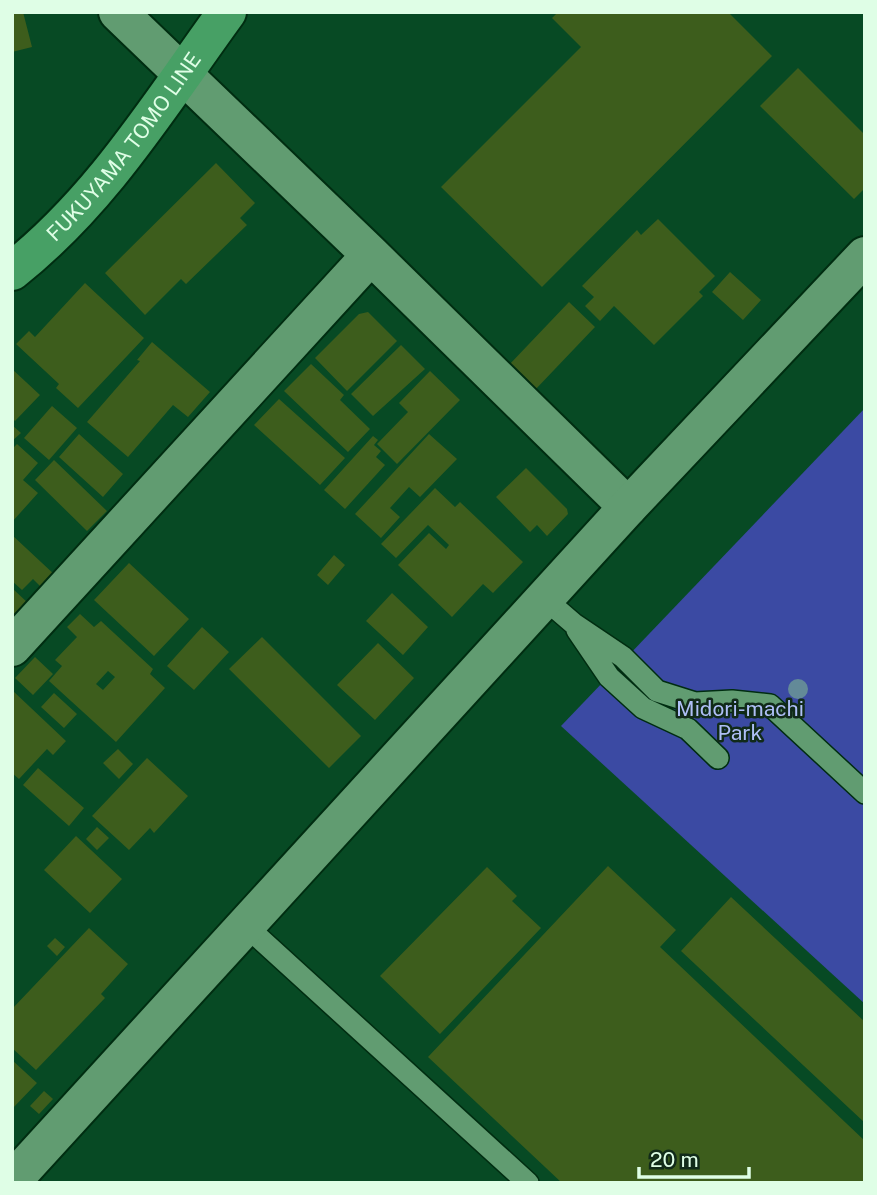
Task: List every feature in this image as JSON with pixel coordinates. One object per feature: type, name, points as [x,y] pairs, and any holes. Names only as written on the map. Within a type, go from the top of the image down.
[{"type":"main road","name":"FUKUYAMA TOMO LINE","points":[[12,271],[64,225],[124,159],[227,12]]},
{"type":"street","points":[[118,12],[628,507]]},
{"type":"street","points":[[12,647],[371,255]]},
{"type":"street","points":[[12,1181],[628,507],[865,256]]},
{"type":"lane","points":[[545,600],[574,624],[623,657],[657,691],[695,703],[732,701],[770,705],[865,793]]},
{"type":"lane","points":[[574,624],[583,642],[621,688],[643,708],[688,729],[718,758]]},
{"type":"lane","points":[[245,925],[528,1183]]},
{"type":"green space","name":"Midori-machi Park","points":[[865,408],[865,1004],[561,726]]},
{"type":"building","points":[[12,12],[23,12],[32,47],[12,52]]},
{"type":"building","points":[[558,12],[728,12],[772,56],[542,287],[441,187],[581,47],[552,18]]},
{"type":"building","points":[[798,68],[865,135],[865,188],[854,199],[760,106]]},
{"type":"building","points":[[216,163],[255,203],[240,218],[247,225],[186,284],[181,279],[145,315],[105,273]]},
{"type":"building","points":[[658,219],[715,276],[699,292],[703,296],[654,345],[614,306],[600,321],[585,306],[594,297],[582,286],[637,230],[641,235]]},
{"type":"building","points":[[730,272],[761,300],[743,320],[712,292]]},
{"type":"building","points":[[85,283],[144,338],[78,408],[56,388],[59,384],[16,344],[29,331],[35,337]]},
{"type":"building","points":[[569,302],[595,327],[534,391],[508,366]]},
{"type":"building","points":[[368,312],[397,341],[347,391],[315,358],[359,314]]},
{"type":"building","points":[[152,342],[210,392],[188,417],[173,405],[128,457],[87,422],[140,361],[137,360]]},
{"type":"building","points":[[401,345],[425,369],[373,416],[351,394]]},
{"type":"building","points":[[311,364],[344,395],[340,400],[370,429],[348,452],[284,391]]},
{"type":"building","points":[[12,369],[40,395],[15,421],[12,418]]},
{"type":"building","points":[[430,371],[460,400],[397,464],[377,444],[408,412],[399,403]]},
{"type":"building","points":[[279,399],[345,458],[320,485],[254,425]]},
{"type":"building","points":[[52,406],[77,428],[49,460],[24,438]]},
{"type":"building","points":[[12,425],[21,433],[12,441]]},
{"type":"building","points":[[79,434],[123,474],[103,497],[59,457]]},
{"type":"building","points":[[429,434],[457,459],[420,497],[409,487],[390,508],[400,517],[381,538],[355,514]]},
{"type":"building","points":[[373,436],[378,440],[374,445],[381,451],[376,457],[385,465],[345,509],[324,490]]},
{"type":"building","points":[[17,444],[38,463],[23,480],[38,493],[12,522],[12,449]]},
{"type":"building","points":[[54,460],[107,511],[87,531],[35,480]]},
{"type":"building","points":[[526,468],[567,509],[568,514],[547,536],[537,525],[530,532],[496,497]]},
{"type":"building","points":[[435,488],[455,507],[460,502],[523,562],[493,593],[483,584],[452,617],[398,565],[429,533],[446,549],[449,545],[428,525],[396,558],[381,544]]},
{"type":"building","points":[[12,535],[56,576],[43,589],[33,579],[22,590],[12,581]]},
{"type":"building","points":[[334,555],[345,565],[328,585],[317,575]]},
{"type":"building","points":[[129,563],[189,619],[154,656],[94,600]]},
{"type":"building","points":[[12,588],[29,604],[12,622]]},
{"type":"building","points":[[392,593],[428,627],[403,655],[366,621]]},
{"type":"building","points":[[80,614],[94,627],[101,621],[153,669],[150,674],[165,688],[116,742],[49,681],[62,666],[55,660],[77,637],[67,627]],"holes":[[[108,671],[115,677],[103,690],[96,684]]]},
{"type":"building","points":[[202,627],[229,652],[194,690],[167,666]]},
{"type":"building","points":[[262,637],[361,736],[329,768],[229,669]]},
{"type":"building","points":[[378,643],[414,678],[375,720],[337,685]]},
{"type":"building","points":[[35,657],[53,674],[33,695],[15,678]]},
{"type":"building","points":[[12,690],[66,741],[53,755],[47,749],[19,779],[12,773]]},
{"type":"building","points":[[54,693],[77,714],[64,728],[41,707]]},
{"type":"building","points":[[118,749],[133,764],[119,779],[103,763]]},
{"type":"building","points":[[147,758],[188,796],[154,833],[150,828],[129,850],[92,816]]},
{"type":"building","points":[[38,768],[84,808],[69,826],[23,785]]},
{"type":"building","points":[[97,827],[109,838],[97,850],[86,839]]},
{"type":"building","points":[[76,836],[122,879],[90,913],[44,870]]},
{"type":"building","points":[[608,866],[676,930],[660,947],[865,1141],[865,1183],[562,1183],[428,1057]]},
{"type":"building","points":[[487,867],[517,896],[512,901],[541,928],[440,1034],[380,976]]},
{"type":"building","points":[[731,897],[865,1022],[865,1123],[681,951]]},
{"type":"building","points":[[89,928],[128,964],[101,994],[105,998],[36,1070],[12,1048],[12,1009]]},
{"type":"building","points":[[55,938],[65,947],[57,956],[47,946]]},
{"type":"building","points":[[12,1060],[37,1083],[12,1109]]},
{"type":"building","points":[[44,1091],[53,1099],[39,1114],[30,1106]]}]
